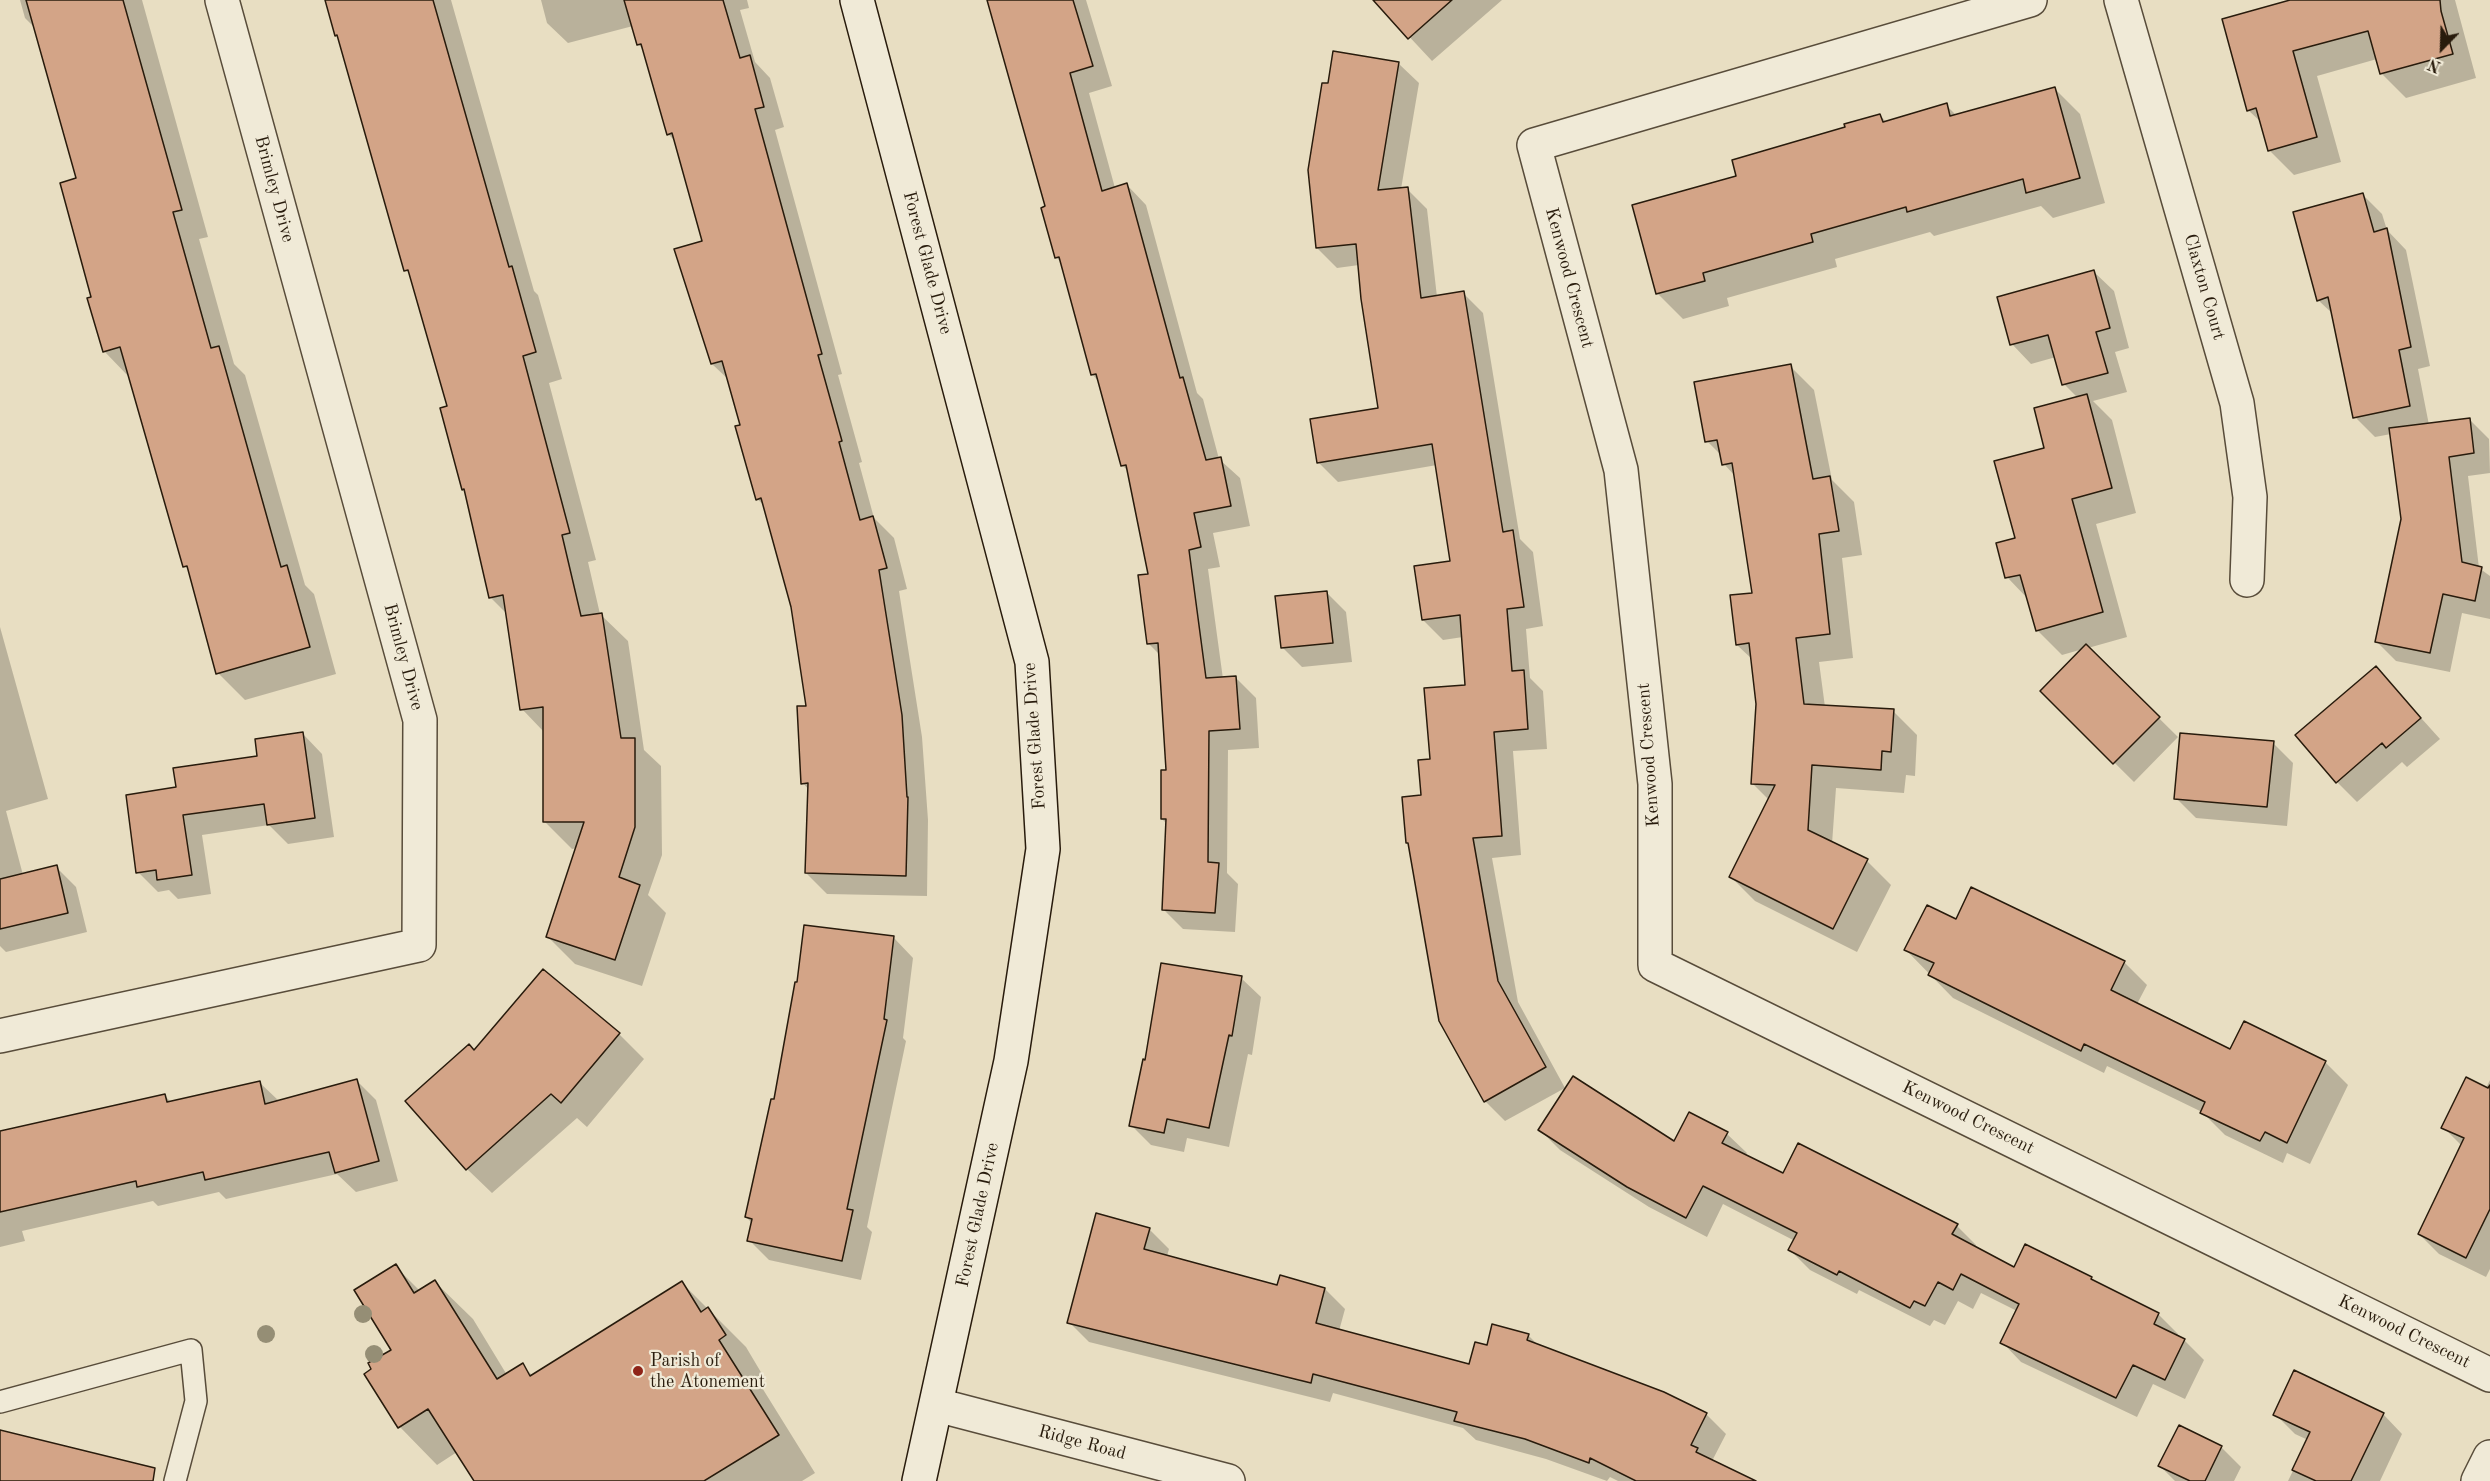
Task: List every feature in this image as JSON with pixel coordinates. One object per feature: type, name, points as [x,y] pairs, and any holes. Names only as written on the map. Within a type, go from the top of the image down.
[{"type":"street","name":"Brimley Drive","points":[[0,1036],[419,945],[420,720],[222,0]]},
{"type":"street","name":"Forest Glade Drive","points":[[857,0],[1032,662],[1043,849],[1011,1061],[919,1481]]},
{"type":"street","name":"Kenwood Crescent","points":[[2030,0],[1534,145],[1621,470],[1655,784],[1655,965],[2490,1375]]},
{"type":"street","name":"Claxton Court","points":[[2121,0],[2237,403],[2250,497],[2247,580]]},
{"type":"street","name":"Ridge Road","points":[[937,1405],[1228,1481]]},
{"type":"street","points":[[2478,1481],[2490,1458]]},
{"type":"lane","points":[[0,1402],[191,1350],[196,1401],[175,1481]]},
{"type":"building","points":[[26,0],[123,0],[182,210],[173,212],[211,348],[219,346],[281,567],[287,565],[310,647],[216,674],[187,566],[183,567],[120,347],[103,352],[87,298],[91,297],[60,183],[76,178]]},
{"type":"building","points":[[325,0],[433,0],[509,267],[512,266],[536,352],[523,356],[570,533],[562,535],[581,616],[602,613],[621,738],[635,738],[635,827],[619,877],[640,885],[615,960],[546,937],[584,822],[543,822],[543,707],[520,710],[503,595],[489,598],[464,489],[462,490],[440,408],[447,406],[408,270],[404,271]]},
{"type":"building","points":[[624,0],[723,0],[740,58],[750,55],[764,107],[755,109],[822,354],[818,355],[842,441],[839,442],[860,520],[873,516],[887,568],[879,570],[902,715],[908,797],[906,876],[805,873],[808,783],[801,784],[797,706],[806,706],[791,607],[761,498],[756,500],[735,426],[740,425],[722,361],[711,364],[674,249],[702,241],[672,133],[667,135],[641,44],[637,45]]},
{"type":"building","points":[[987,0],[1073,0],[1093,66],[1070,73],[1102,191],[1127,183],[1180,378],[1183,377],[1206,460],[1221,457],[1231,506],[1194,513],[1201,547],[1189,550],[1206,678],[1236,676],[1240,729],[1209,731],[1208,862],[1219,863],[1215,913],[1162,910],[1166,819],[1161,819],[1161,770],[1166,770],[1158,643],[1147,644],[1138,575],[1148,574],[1126,465],[1121,466],[1096,374],[1091,375],[1059,257],[1055,258],[1041,208],[1045,206]]},
{"type":"building","points":[[1373,0],[1452,0],[1408,39]]},
{"type":"building","points":[[2290,0],[2440,0],[2453,54],[2380,74],[2368,31],[2293,51],[2317,137],[2268,151],[2256,108],[2247,111],[2222,19]]},
{"type":"building","points":[[1333,51],[1399,62],[1378,190],[1408,187],[1421,298],[1464,291],[1503,532],[1513,530],[1524,607],[1507,609],[1512,671],[1524,670],[1528,729],[1494,732],[1502,836],[1473,838],[1498,981],[1546,1067],[1484,1102],[1439,1021],[1408,843],[1406,843],[1402,797],[1421,795],[1418,760],[1430,759],[1424,688],[1465,685],[1460,615],[1422,620],[1414,566],[1450,561],[1432,444],[1317,463],[1310,419],[1378,408],[1361,299],[1356,244],[1316,248],[1308,170],[1322,83],[1328,83]]},
{"type":"building","points":[[2055,87],[2080,178],[2026,193],[2023,179],[1907,212],[1906,207],[1811,234],[1813,242],[1703,273],[1705,281],[1656,294],[1632,205],[1736,176],[1732,160],[1845,127],[1844,124],[1880,114],[1883,122],[1947,103],[1950,116]]},
{"type":"building","points":[[2363,193],[2374,232],[2387,228],[2411,347],[2399,350],[2410,406],[2353,418],[2328,297],[2317,301],[2293,212]]},
{"type":"building","points":[[2094,270],[2110,328],[2096,332],[2108,373],[2062,385],[2048,335],[2010,345],[1997,297]]},
{"type":"building","points":[[1791,364],[1813,479],[1830,476],[1839,531],[1819,534],[1830,634],[1796,638],[1804,704],[1894,709],[1891,752],[1882,751],[1881,770],[1812,765],[1808,830],[1868,859],[1833,929],[1729,877],[1775,785],[1751,784],[1756,704],[1749,643],[1736,645],[1730,595],[1752,593],[1732,463],[1722,465],[1717,440],[1705,442],[1694,382]]},
{"type":"building","points":[[2087,394],[2112,488],[2072,499],[2103,612],[2036,631],[2020,575],[2005,578],[1996,543],[2015,538],[1994,461],[2044,448],[2034,408]]},
{"type":"building","points":[[2470,418],[2474,453],[2449,457],[2462,562],[2482,567],[2475,601],[2443,594],[2430,653],[2375,642],[2401,519],[2389,428]]},
{"type":"building","points":[[1327,591],[1333,643],[1281,648],[1275,596]]},
{"type":"building","points":[[2086,644],[2160,717],[2113,764],[2040,691]]},
{"type":"building","points":[[2376,666],[2421,718],[2386,748],[2382,743],[2336,783],[2295,735]]},
{"type":"building","points":[[303,732],[315,818],[267,825],[264,804],[183,815],[192,875],[157,880],[156,870],[136,873],[126,795],[176,787],[173,768],[257,756],[255,739]]},
{"type":"building","points":[[2180,733],[2274,741],[2267,807],[2174,799]]},
{"type":"building","points":[[57,865],[68,913],[0,929],[0,879]]},
{"type":"building","points":[[1971,887],[2125,961],[2111,990],[2230,1049],[2244,1021],[2326,1061],[2287,1143],[2265,1132],[2260,1141],[2200,1113],[2205,1102],[2084,1044],[2081,1051],[1928,975],[1934,963],[1904,950],[1927,905],[1956,919]]},
{"type":"building","points":[[804,925],[894,936],[884,1019],[887,1020],[847,1209],[853,1210],[842,1261],[747,1241],[752,1219],[745,1217],[771,1099],[774,1099],[795,982],[797,982]]},
{"type":"building","points":[[1161,963],[1242,976],[1232,1036],[1229,1035],[1209,1128],[1167,1119],[1164,1133],[1129,1126],[1143,1059],[1145,1060]]},
{"type":"building","points":[[543,969],[620,1033],[561,1103],[551,1094],[466,1170],[405,1101],[469,1044],[474,1050]]},
{"type":"building","points":[[1573,1076],[1674,1141],[1689,1112],[1728,1132],[1722,1143],[1783,1173],[1798,1143],[1958,1224],[1952,1234],[2014,1267],[2025,1244],[2092,1277],[2091,1279],[2159,1313],[2154,1324],[2185,1339],[2165,1380],[2133,1365],[2116,1398],[2000,1343],[2019,1304],[1961,1274],[1953,1290],[1938,1282],[1925,1306],[1914,1301],[1910,1308],[1839,1271],[1837,1275],[1788,1250],[1797,1233],[1703,1186],[1686,1218],[1627,1187],[1538,1130]]},
{"type":"building","points":[[2466,1077],[2488,1088],[2490,1085],[2490,1209],[2466,1258],[2418,1234],[2464,1138],[2441,1128]]},
{"type":"building","points":[[357,1079],[379,1161],[335,1173],[329,1152],[205,1180],[203,1172],[137,1187],[136,1181],[0,1212],[0,1131],[165,1094],[167,1102],[260,1081],[265,1104]]},
{"type":"building","points":[[1096,1213],[1150,1228],[1144,1249],[1277,1285],[1280,1275],[1325,1288],[1316,1323],[1469,1364],[1475,1342],[1487,1345],[1492,1324],[1529,1334],[1527,1340],[1664,1392],[1707,1413],[1691,1445],[1698,1448],[1696,1452],[1756,1481],[1636,1481],[1590,1458],[1589,1463],[1525,1439],[1454,1421],[1457,1412],[1313,1374],[1311,1383],[1067,1323]]},
{"type":"building","name":"Parish of the Atonement","points":[[396,1264],[414,1293],[435,1280],[497,1379],[523,1363],[530,1376],[682,1281],[701,1312],[708,1307],[726,1335],[719,1340],[779,1435],[704,1481],[474,1481],[428,1409],[398,1428],[364,1374],[371,1369],[368,1363],[391,1350],[354,1290]]},
{"type":"building","points":[[2294,1370],[2384,1413],[2351,1481],[2316,1481],[2292,1470],[2310,1432],[2273,1415]]},
{"type":"building","points":[[2179,1425],[2222,1446],[2205,1481],[2190,1481],[2158,1466]]},
{"type":"building","points":[[0,1430],[155,1468],[153,1481],[0,1481]]},
{"type":"place","name":"Parish of the Atonement","points":[[638,1371]]}]
